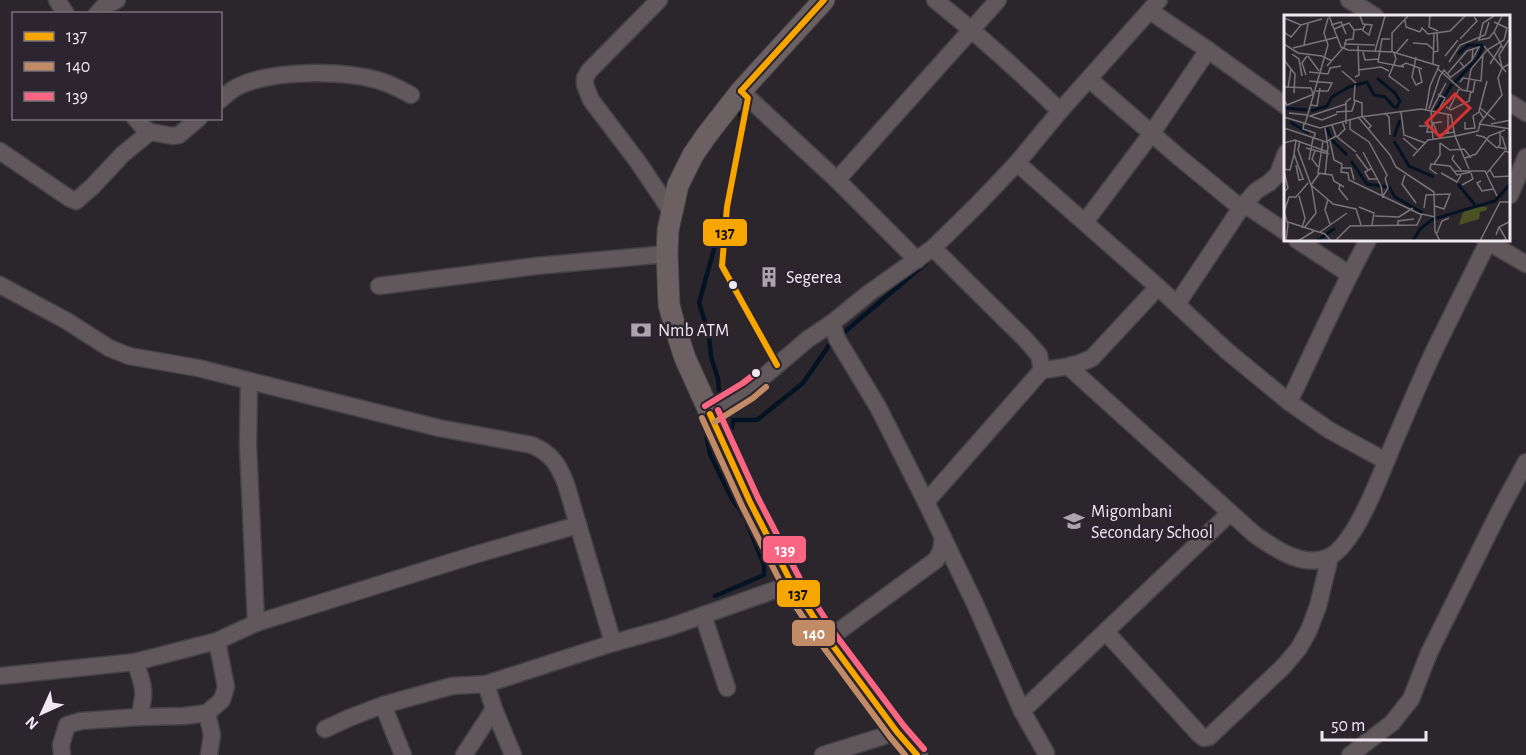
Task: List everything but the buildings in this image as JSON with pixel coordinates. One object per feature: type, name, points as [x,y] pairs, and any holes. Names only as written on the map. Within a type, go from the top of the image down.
[{"type":"main road","points":[[824,0],[741,91],[693,155],[678,185],[671,211],[667,254],[669,305],[685,358],[750,502],[792,584],[828,639],[897,732],[917,755]]},
{"type":"street","points":[[99,12],[104,6],[117,0]]},
{"type":"street","points":[[659,0],[589,71],[585,84],[591,100],[638,162],[671,211]]},
{"type":"street","points":[[935,0],[1015,67],[1060,111]]},
{"type":"street","points":[[837,180],[998,0]]},
{"type":"street","points":[[1349,0],[1371,15]]},
{"type":"street","points":[[710,414],[748,390],[801,345],[933,248],[1017,163],[1060,111],[1155,6],[1208,50],[1284,105]]},
{"type":"street","points":[[1085,222],[1152,133],[1208,50]]},
{"type":"street","points":[[222,98],[236,87],[249,82],[316,73],[378,80],[411,95]]},
{"type":"street","points":[[1089,79],[1212,185],[1284,231]]},
{"type":"street","points":[[741,91],[837,180],[917,260]]},
{"type":"street","points":[[1511,103],[1526,113]]},
{"type":"street","points":[[137,120],[150,132],[176,136],[197,120]]},
{"type":"street","points":[[0,151],[76,201],[93,187],[123,154],[150,132]]},
{"type":"street","points":[[1511,191],[1526,157]]},
{"type":"street","points":[[1177,304],[1243,206],[1256,191],[1278,174],[1284,158]]},
{"type":"street","points":[[1017,163],[1158,286],[1227,351],[1289,402],[1329,430],[1386,461]]},
{"type":"street","points":[[1301,242],[1350,274]]},
{"type":"street","points":[[1289,402],[1367,242]]},
{"type":"street","points":[[1070,367],[1254,534],[1277,550],[1299,558],[1314,560],[1330,557],[1355,529],[1371,497],[1434,351],[1487,242]]},
{"type":"street","points":[[1489,242],[1526,264]]},
{"type":"street","points":[[933,248],[1025,339],[1038,356],[1042,370]]},
{"type":"street","points":[[379,286],[536,266],[667,254]]},
{"type":"street","points":[[0,285],[67,321],[116,352],[198,368],[439,428],[540,449],[560,467],[613,643]]},
{"type":"street","points":[[926,502],[1042,370],[1070,367],[1092,358],[1158,286]]},
{"type":"street","points":[[832,323],[837,339],[878,407],[926,502],[976,606],[1022,711],[1046,753]]},
{"type":"street","points":[[249,381],[248,445],[255,624]]},
{"type":"street","points":[[1350,755],[1392,723],[1411,699],[1429,653],[1526,462]]},
{"type":"street","points":[[1022,711],[1230,513]]},
{"type":"street","points":[[0,676],[135,662],[217,641],[255,624],[578,525]]},
{"type":"street","points":[[828,639],[936,560],[943,538]]},
{"type":"street","points":[[1106,632],[1199,734],[1204,738],[1209,737],[1284,666],[1299,648],[1318,606],[1330,557]]},
{"type":"street","points":[[324,729],[383,705],[452,686],[486,684],[667,628],[792,584]]},
{"type":"street","points":[[703,615],[727,688]]},
{"type":"street","points":[[62,755],[61,746],[67,725],[81,721],[207,713],[222,700],[226,687],[217,641]]},
{"type":"street","points":[[135,662],[142,681],[144,700],[139,717]]},
{"type":"street","points":[[486,684],[513,755]]},
{"type":"street","points":[[383,705],[403,755]]},
{"type":"street","points":[[464,755],[494,709]]},
{"type":"street","points":[[207,713],[212,735],[209,755]]},
{"type":"street","points":[[823,755],[897,732]]},
{"type":"waterway","points":[[720,403],[718,379],[711,357],[709,334],[699,303],[719,231],[736,156],[741,126],[740,105]]},
{"type":"waterway","points":[[841,335],[926,263]]},
{"type":"waterway","points":[[732,428],[733,420],[757,420],[803,383],[834,341]]},
{"type":"waterway","points":[[704,423],[710,454],[731,497],[745,518],[764,565],[764,575],[715,596]]},
{"type":"waterway","points":[[794,606],[817,641]]},
{"type":"waterway","points":[[836,667],[854,692]]},
{"type":"transit line","name":"137","points":[[741,91],[824,0]]},
{"type":"transit line","name":"137","points":[[741,91],[748,98],[727,207],[722,266],[777,365]]},
{"type":"transit line","name":"139","points":[[705,406],[756,373]]},
{"type":"transit line","name":"140","points":[[715,422],[766,387]]},
{"type":"transit line","name":"139","points":[[718,410],[758,498],[800,579],[835,634],[924,749]]},
{"type":"transit line","name":"137","points":[[710,414],[750,502],[792,584],[828,639],[897,732],[917,755]]},
{"type":"transit line","name":"140","points":[[702,418],[742,506],[784,589],[821,644],[905,755]]},
{"type":"place","name":"Segerea","points":[[769,277]]},
{"type":"place","name":"Nmb ATM","points":[[641,330]]},
{"type":"place","name":"Migombani Secondary School","points":[[1074,521]]}]
